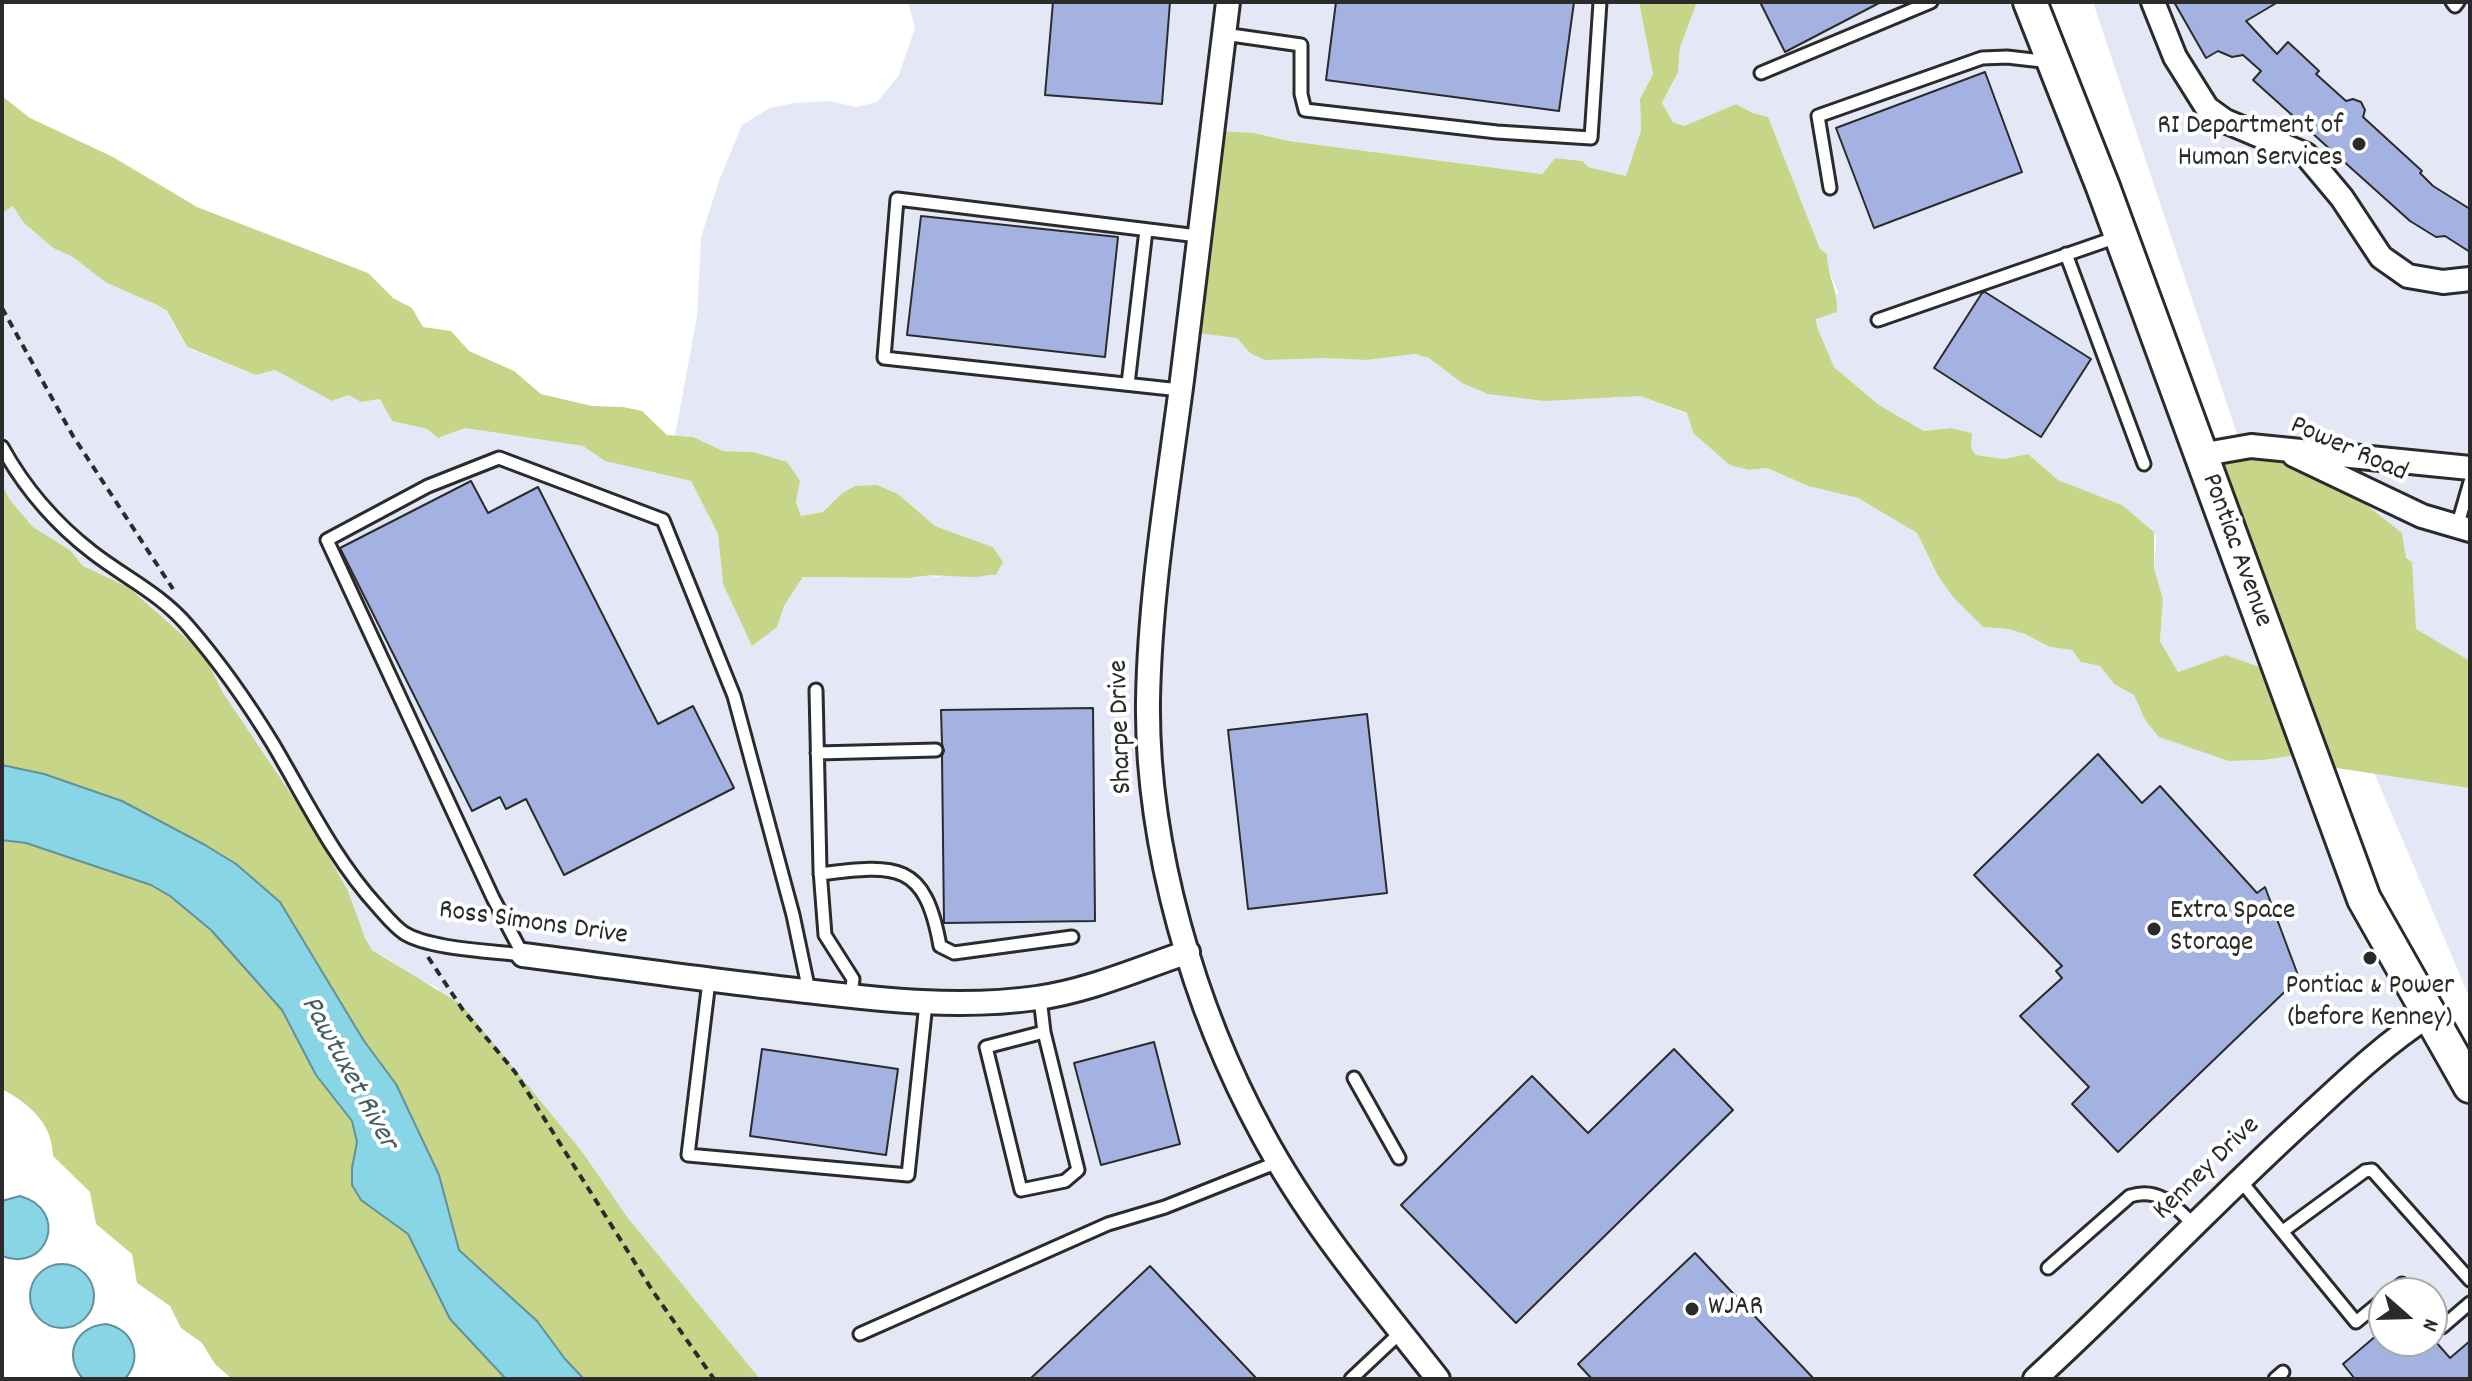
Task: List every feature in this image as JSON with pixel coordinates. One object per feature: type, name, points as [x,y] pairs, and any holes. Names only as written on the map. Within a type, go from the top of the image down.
[{"type":"main road","name":"Pontiac Avenue","points":[[2030,2],[2121,236],[2364,899],[2470,1086]]},
{"type":"street","name":"Sharpe Drive","points":[[1228,2],[1155,572],[1148,704],[1157,819],[1188,952],[1224,1053],[1278,1162],[1321,1229],[1438,1379]]},
{"type":"street","points":[[2153,2],[2175,57],[2207,108],[2225,121],[2306,155],[2342,198],[2381,257],[2408,276],[2443,282],[2470,279]]},
{"type":"street","name":"Power Road","points":[[2200,455],[2251,446],[2282,449],[2422,516],[2464,528]]},
{"type":"street","points":[[2282,449],[2470,468]]},
{"type":"street","name":"Ross Simons Drive","points":[[523,955],[851,997],[926,1003],[992,1003],[1040,998],[1094,985],[1188,952]]},
{"type":"street","name":"Kenney Drive","points":[[2035,1379],[2099,1321],[2240,1180],[2394,1038],[2431,1014]]},
{"type":"lane","points":[[1224,34],[1301,45],[1301,94],[1305,110],[1497,132],[1591,138],[1600,2]]},
{"type":"lane","points":[[1761,73],[1931,2]]},
{"type":"lane","points":[[1830,188],[1818,116],[1982,58],[2007,57],[2055,63]]},
{"type":"lane","points":[[1180,390],[884,358],[897,199],[1198,236]]},
{"type":"lane","points":[[1128,384],[1146,230]]},
{"type":"lane","points":[[1878,320],[2121,236]]},
{"type":"lane","points":[[2066,254],[2144,464]]},
{"type":"lane","name":"Ross Simons Drive","points":[[2,447],[25,483],[66,529],[94,554],[158,597],[218,662],[254,714],[309,809],[363,890],[396,926],[416,938],[523,955]]},
{"type":"lane","points":[[523,955],[493,898],[327,540],[428,486],[499,458],[663,520],[734,696],[793,915],[809,992]]},
{"type":"lane","points":[[2464,528],[2470,482]]},
{"type":"lane","points":[[816,690],[820,874],[825,935],[853,979],[851,997]]},
{"type":"lane","points":[[817,753],[936,750]]},
{"type":"lane","points":[[820,874],[870,867],[901,873],[921,887],[934,914],[940,946],[954,953],[1072,937]]},
{"type":"lane","points":[[709,981],[688,1155],[908,1175],[926,1003]]},
{"type":"lane","points":[[1040,998],[1044,1032],[1078,1170],[1065,1181],[1021,1190],[986,1047],[1044,1032]]},
{"type":"lane","points":[[1354,1078],[1399,1158]]},
{"type":"lane","points":[[860,1334],[1108,1224],[1165,1207],[1278,1162]]},
{"type":"lane","points":[[2283,1231],[2365,1171],[2372,1170],[2470,1280]]},
{"type":"lane","points":[[2240,1180],[2356,1322],[2368,1312]]},
{"type":"lane","points":[[2048,1268],[2130,1196],[2141,1192],[2152,1193],[2172,1202],[2194,1225]]},
{"type":"lane","points":[[2448,1322],[2470,1303]]},
{"type":"lane","points":[[1351,1379],[1401,1332]]},
{"type":"path","points":[[2,308],[73,436],[174,591]]},
{"type":"path","points":[[416,938],[463,1010],[515,1072],[654,1293],[714,1379]]},
{"type":"shaded area","points":[[908,2],[1639,2],[1653,74],[1640,99],[1641,130],[1626,176],[1588,167],[1583,161],[1555,158],[1542,174],[1289,141],[1254,133],[1237,338],[1250,353],[1367,360],[1414,354],[1429,357],[1462,383],[1615,398],[1640,396],[1687,414],[1693,433],[1749,470],[1767,468],[1808,486],[1858,498],[1917,533],[1938,576],[1953,597],[1983,627],[2025,634],[2050,647],[2072,650],[2081,662],[2100,666],[2114,684],[2134,695],[2145,720],[2229,761],[2305,754],[2470,1095],[2470,1379],[760,1379],[628,1218],[583,1153],[437,988],[372,950],[223,693],[204,654],[128,587],[82,566],[70,550],[33,527],[10,500],[2,485],[2,213],[13,206],[23,222],[53,248],[73,257],[105,282],[167,312],[187,348],[256,375],[275,370],[332,401],[348,395],[361,402],[380,399],[392,421],[427,429],[438,438],[465,428],[583,446],[605,461],[691,481],[718,534],[723,584],[777,627],[784,606],[803,577],[910,578],[949,574],[977,577],[989,574],[993,547],[935,526],[898,494],[877,485],[841,494],[823,512],[801,516],[796,502],[800,481],[753,452],[723,451],[693,437],[675,436],[697,316],[701,237],[742,125],[770,108],[795,103],[829,101],[856,107],[877,102],[899,75],[915,28]]},
{"type":"shaded area","points":[[1697,2],[2009,2],[2200,454],[2281,674],[2226,655],[2178,672],[2160,641],[2163,599],[2154,568],[2154,532],[2122,505],[2058,480],[2028,454],[2004,459],[1976,455],[1950,428],[1924,431],[1879,405],[1834,367],[1816,318],[1838,293],[1827,265],[1827,254],[1820,249],[1761,117],[1736,104],[1684,126],[1673,122],[1662,103],[1678,72],[1680,48]]},
{"type":"shaded area","points":[[2093,2],[2470,2],[2470,999],[2261,506]]},
{"type":"green space","points":[[1639,2],[1697,2],[1680,48],[1678,72],[1662,103],[1673,122],[1684,126],[1736,104],[1768,117],[1820,249],[1827,254],[1837,312],[1816,319],[1834,367],[1879,405],[1924,431],[1950,428],[1972,433],[1971,448],[1976,455],[2004,459],[2028,454],[2058,480],[2122,505],[2154,532],[2154,568],[2163,599],[2160,641],[2178,672],[2226,655],[2280,674],[2204,457],[2362,456],[2360,500],[2402,533],[2406,558],[2412,562],[2416,629],[2470,661],[2470,788],[2316,765],[2305,754],[2229,761],[2159,737],[2145,720],[2134,695],[2114,684],[2100,666],[2081,662],[2072,650],[2050,647],[2025,634],[1983,627],[1953,597],[1938,576],[1917,533],[1858,498],[1808,486],[1767,468],[1749,470],[1730,465],[1693,433],[1687,413],[1640,396],[1545,401],[1488,394],[1462,383],[1429,358],[1415,354],[1367,360],[1265,360],[1250,353],[1237,338],[1190,332],[1218,131],[1254,133],[1289,141],[1542,174],[1555,158],[1583,161],[1588,167],[1626,176],[1641,130],[1640,99],[1653,74]]},
{"type":"green space","points":[[2,96],[30,118],[113,157],[197,207],[368,273],[393,298],[412,308],[423,327],[451,331],[469,351],[514,371],[541,394],[592,406],[642,411],[667,435],[693,437],[723,451],[753,452],[787,462],[800,481],[796,502],[801,516],[823,512],[841,494],[855,486],[877,485],[898,494],[935,526],[993,547],[1003,562],[996,575],[979,577],[803,577],[784,606],[777,627],[752,646],[723,584],[718,534],[691,481],[605,461],[583,446],[465,428],[438,438],[427,429],[392,421],[380,399],[361,402],[348,395],[332,401],[275,370],[256,375],[187,347],[167,311],[105,282],[73,257],[53,248],[23,222],[13,206],[2,213]]},
{"type":"green space","points":[[2,485],[10,500],[33,527],[70,550],[83,566],[128,587],[204,654],[223,693],[309,821],[348,891],[372,950],[462,1005],[583,1153],[628,1218],[760,1379],[584,1379],[537,1321],[459,1250],[439,1175],[396,1085],[364,1041],[280,902],[236,864],[205,845],[44,774],[2,765]]},
{"type":"green space","points":[[2,840],[26,843],[151,884],[211,930],[282,1010],[316,1075],[352,1121],[357,1142],[352,1185],[361,1200],[408,1234],[450,1319],[506,1379],[232,1379],[215,1364],[202,1343],[181,1328],[170,1306],[137,1283],[132,1254],[96,1224],[90,1192],[53,1156],[44,1124],[30,1108],[2,1089]]},
{"type":"water","name":"Pawtuxet River","points":[[2,765],[44,774],[122,801],[236,864],[280,902],[364,1041],[396,1084],[439,1175],[459,1250],[537,1321],[584,1379],[506,1379],[450,1319],[408,1234],[361,1200],[352,1185],[357,1142],[352,1121],[316,1075],[282,1010],[211,930],[170,896],[151,885],[26,843],[2,840]]},
{"type":"water","points":[[20,1196],[35,1203],[45,1214],[48,1226],[47,1238],[41,1249],[31,1256],[18,1259],[2,1256],[2,1201]]},
{"type":"water","points":[[62,1264],[80,1270],[88,1278],[94,1296],[88,1314],[80,1322],[62,1328],[44,1322],[36,1314],[30,1296],[36,1278],[44,1270]]},
{"type":"water","points":[[106,1324],[116,1327],[129,1338],[134,1362],[125,1379],[83,1379],[74,1361],[75,1343],[87,1330]]},
{"type":"building","points":[[1053,2],[1170,2],[1162,104],[1045,95]]},
{"type":"building","points":[[1336,2],[1574,2],[1559,111],[1326,80]]},
{"type":"building","points":[[1760,2],[1881,2],[1785,52]]},
{"type":"building","name":"RI Department of Human Services","points":[[2174,2],[2278,2],[2246,21],[2277,54],[2288,42],[2319,71],[2316,74],[2346,101],[2353,99],[2361,102],[2365,110],[2363,117],[2422,171],[2420,173],[2433,186],[2470,209],[2470,252],[2445,236],[2436,237],[2410,221],[2253,80],[2261,71],[2243,55],[2232,57],[2218,51],[2206,58]]},
{"type":"building","points":[[1985,72],[2022,172],[1874,228],[1836,128]]},
{"type":"building","points":[[921,216],[1118,237],[1105,357],[907,335]]},
{"type":"building","points":[[1985,292],[2091,359],[2041,437],[1934,368]]},
{"type":"building","points":[[471,481],[488,513],[538,487],[658,724],[693,706],[734,788],[564,875],[526,799],[506,809],[500,797],[472,811],[340,548]]},
{"type":"building","points":[[1093,708],[1095,921],[944,923],[944,751],[941,710]]},
{"type":"building","points":[[1367,714],[1387,893],[1248,909],[1228,730]]},
{"type":"building","name":"Extra Space Storage","points":[[2098,754],[2142,803],[2160,786],[2257,893],[2265,887],[2299,978],[2118,1152],[2072,1104],[2089,1087],[2020,1016],[2062,978],[2056,971],[2062,966],[1974,875]]},
{"type":"building","points":[[1154,1042],[1180,1144],[1101,1165],[1074,1063]]},
{"type":"building","points":[[762,1049],[898,1069],[886,1155],[750,1136]]},
{"type":"building","points":[[1674,1049],[1733,1110],[1516,1323],[1401,1205],[1532,1076],[1588,1133]]},
{"type":"building","name":"WJAR","points":[[1695,1253],[1814,1379],[1592,1379],[1578,1364]]},
{"type":"building","points":[[1150,1266],[1257,1379],[1030,1379]]},
{"type":"building","points":[[2470,1341],[2470,1379],[2355,1379],[2343,1364],[2368,1343],[2368,1357],[2450,1358]]},
{"type":"place","name":"RI Department of Human Services","points":[[2359,144]]},
{"type":"place","name":"Extra Space Storage","points":[[2154,929]]},
{"type":"place","name":"Pontiac & Power (before Kenney)","points":[[2370,958]]},
{"type":"place","name":"WJAR","points":[[1692,1309]]}]
